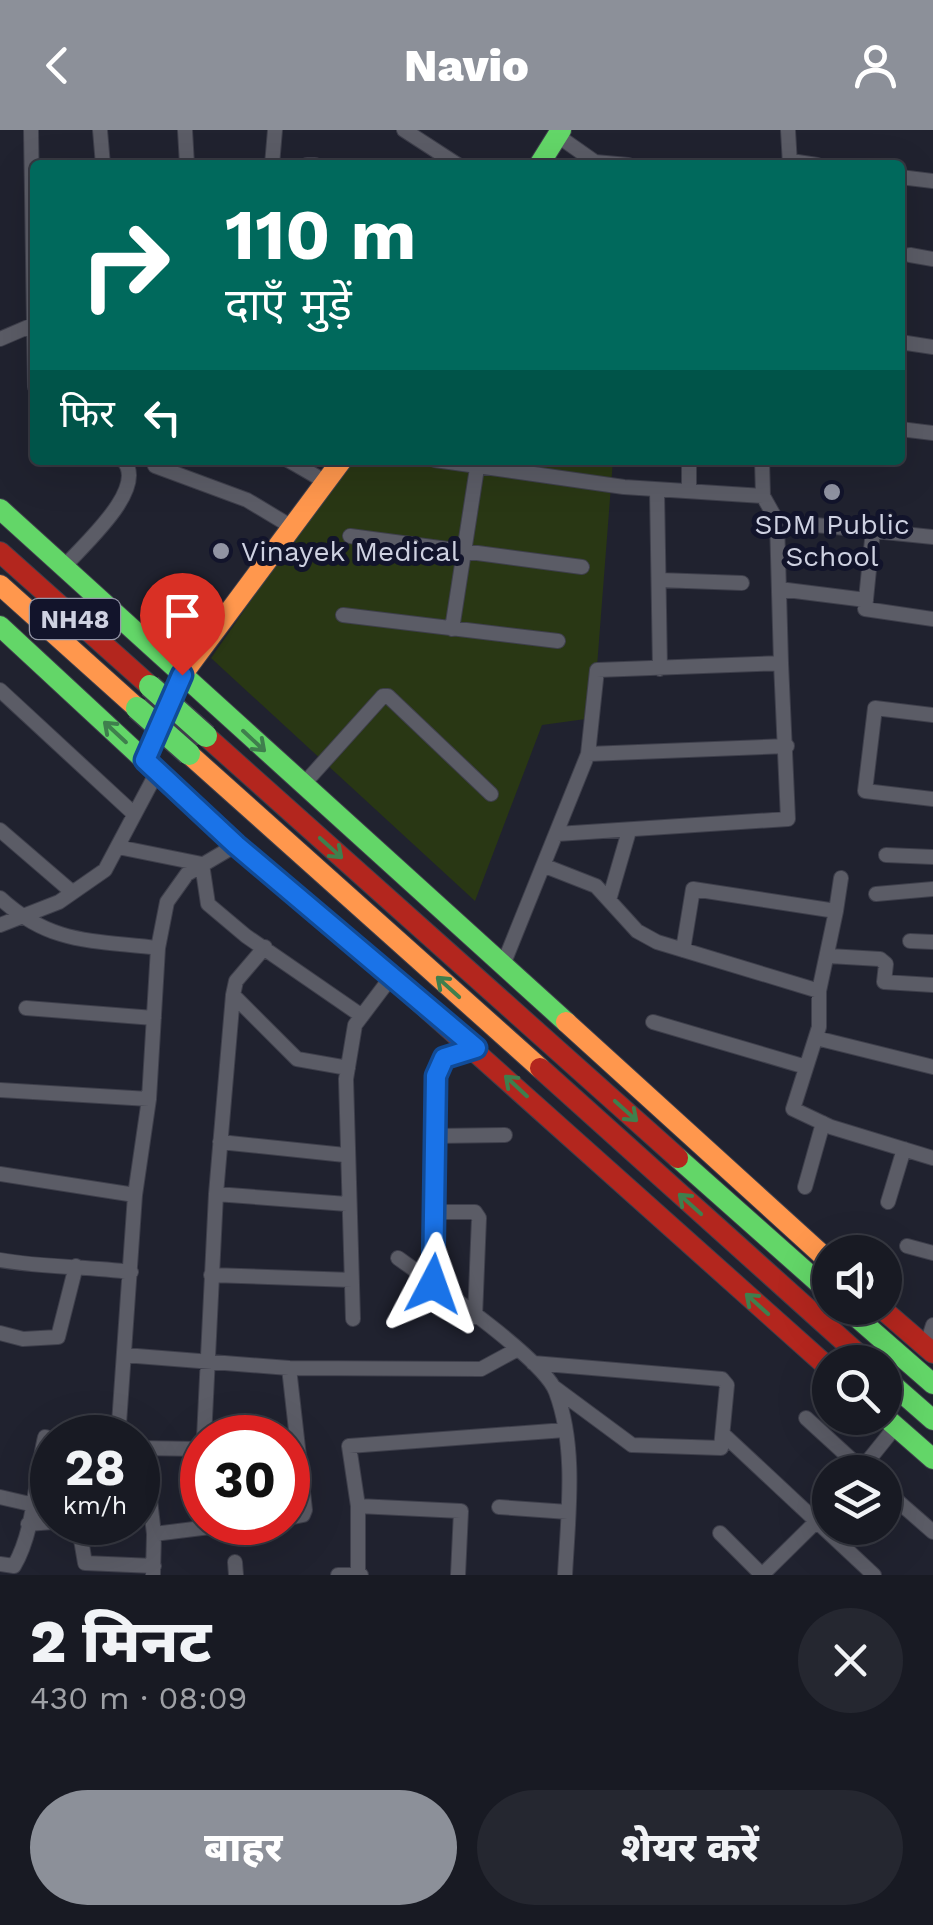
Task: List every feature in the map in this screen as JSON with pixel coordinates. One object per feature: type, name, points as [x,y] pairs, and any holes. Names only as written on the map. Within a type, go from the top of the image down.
[{"type":"main road","points":[[542,160],[560,133]]},
{"type":"main road","points":[[151,766],[182,675],[338,465]]},
{"type":"main road","points":[[0,509],[812,1246]]},
{"type":"main road","name":"NH48","points":[[0,552],[812,1277]]},
{"type":"main road","name":"NH48","points":[[0,585],[848,1345]]},
{"type":"main road","points":[[0,626],[236,845],[476,1048],[812,1353]]},
{"type":"main road","points":[[902,1322],[931,1342]]},
{"type":"main road","points":[[865,1325],[933,1384]]},
{"type":"main road","points":[[902,1393],[933,1420]]},
{"type":"main road","points":[[902,1432],[933,1459]]},
{"type":"street","points":[[31,130],[31,160]]},
{"type":"street","points":[[100,130],[103,160]]},
{"type":"street","points":[[185,130],[187,160]]},
{"type":"street","points":[[273,160],[276,130]]},
{"type":"street","points":[[404,130],[450,160]]},
{"type":"street","points":[[788,130],[790,160]]},
{"type":"street","points":[[560,133],[590,160]]},
{"type":"street","points":[[905,178],[933,181]]},
{"type":"street","points":[[910,256],[933,260]]},
{"type":"street","points":[[0,339],[30,327]]},
{"type":"street","points":[[905,343],[933,347]]},
{"type":"street","points":[[905,430],[933,433]]},
{"type":"street","points":[[64,568],[126,500],[126,465]]},
{"type":"street","points":[[297,465],[326,482]]},
{"type":"street","points":[[462,465],[657,490],[762,496]]},
{"type":"street","points":[[689,465],[690,491]]},
{"type":"street","points":[[557,834],[788,819],[778,521],[762,496],[762,465]]},
{"type":"street","points":[[155,466],[248,500],[292,527]]},
{"type":"street","points":[[452,630],[477,468]]},
{"type":"street","points":[[657,490],[660,669]]},
{"type":"street","points":[[778,521],[933,537]]},
{"type":"street","points":[[873,530],[865,609],[933,619]]},
{"type":"street","points":[[350,536],[582,567]]},
{"type":"street","points":[[659,580],[742,583]]},
{"type":"street","points":[[779,589],[866,600]]},
{"type":"street","points":[[343,615],[558,641]]},
{"type":"street","points":[[503,965],[588,754],[598,670],[781,663]]},
{"type":"street","points":[[0,690],[133,813]]},
{"type":"street","points":[[302,786],[383,696],[388,696],[491,794]]},
{"type":"street","points":[[933,715],[875,708],[865,791],[933,800]]},
{"type":"street","points":[[588,754],[787,746]]},
{"type":"street","points":[[0,925],[72,892],[105,870],[151,766]]},
{"type":"street","points":[[0,830],[72,892]]},
{"type":"street","points":[[609,900],[628,830]]},
{"type":"street","points":[[120,1415],[136,1195],[149,1099],[158,948],[167,902],[186,874],[236,845]]},
{"type":"street","points":[[118,847],[202,864]]},
{"type":"street","points":[[886,854],[933,857]]},
{"type":"street","points":[[202,864],[208,904],[362,1016]]},
{"type":"street","points":[[545,866],[596,886],[637,930],[683,950],[820,991]]},
{"type":"street","points":[[841,878],[820,991],[816,1038],[793,1109],[823,1123],[933,1158]]},
{"type":"street","points":[[683,950],[693,889],[836,912]]},
{"type":"street","points":[[876,894],[933,889]]},
{"type":"street","points":[[0,898],[20,917],[53,935],[158,948]]},
{"type":"street","points":[[910,940],[933,942]]},
{"type":"street","points":[[205,1415],[216,1194],[233,995],[236,981],[265,948]]},
{"type":"street","points":[[828,956],[880,958],[886,964],[884,982],[933,985]]},
{"type":"street","points":[[353,1320],[345,1155],[348,1068],[354,1025],[392,976]]},
{"type":"street","points":[[233,995],[296,1059],[348,1068]]},
{"type":"street","points":[[26,1008],[154,1018]]},
{"type":"street","points":[[653,1022],[806,1068]]},
{"type":"street","points":[[816,1038],[933,1067]]},
{"type":"street","points":[[433,1284],[438,1066],[444,1058],[476,1048]]},
{"type":"street","points":[[0,1090],[149,1099]]},
{"type":"street","points":[[805,1187],[823,1123]]},
{"type":"street","points":[[435,1136],[506,1135]]},
{"type":"street","points":[[220,1142],[345,1155]]},
{"type":"street","points":[[888,1202],[904,1149]]},
{"type":"street","points":[[0,1174],[136,1195]]},
{"type":"street","points":[[216,1194],[347,1204]]},
{"type":"street","points":[[436,1212],[475,1212],[478,1218],[475,1317]]},
{"type":"street","points":[[907,1246],[933,1253]]},
{"type":"street","points":[[398,1258],[533,1363],[555,1388],[632,1445],[716,1451],[723,1434],[726,1384],[722,1379],[533,1363]]},
{"type":"street","points":[[0,1260],[44,1268],[76,1266],[132,1272]]},
{"type":"street","points":[[0,1333],[23,1339],[58,1337],[76,1266]]},
{"type":"street","points":[[211,1275],[352,1280]]},
{"type":"street","points":[[124,1355],[289,1368],[481,1368],[516,1350]]},
{"type":"street","points":[[289,1368],[290,1415]]},
{"type":"street","points":[[555,1388],[564,1430],[568,1512],[564,1575]]},
{"type":"street","points":[[806,1418],[845,1455]]},
{"type":"street","points":[[338,1575],[360,1575],[351,1445],[564,1430]]},
{"type":"street","points":[[723,1434],[812,1519]]},
{"type":"street","points":[[0,1497],[30,1504],[26,1546],[9,1569]]},
{"type":"street","points":[[902,1505],[933,1532]]},
{"type":"street","points":[[358,1506],[460,1512],[458,1575]]},
{"type":"street","points":[[499,1507],[568,1512]]},
{"type":"street","points":[[720,1533],[762,1575],[812,1527]]},
{"type":"street","points":[[82,1545],[85,1563],[154,1570]]},
{"type":"street","points":[[841,1545],[874,1575]]},
{"type":"green space","points":[[346,465],[613,465],[593,718],[542,725],[475,901],[211,658]]},
{"type":"traffic: fast","points":[[542,160],[561,130]]},
{"type":"traffic: fast","points":[[0,509],[566,1022]]},
{"type":"traffic: fast","points":[[0,626],[236,845],[387,973]]},
{"type":"traffic: fast","points":[[150,686],[206,736]]},
{"type":"traffic: fast","points":[[137,708],[189,754]]},
{"type":"traffic: fast","points":[[678,1158],[812,1277]]},
{"type":"traffic: fast","points":[[865,1325],[933,1384]]},
{"type":"traffic: fast","points":[[902,1393],[933,1420]]},
{"type":"traffic: fast","points":[[902,1432],[933,1459]]},
{"type":"traffic: slow","points":[[145,761],[182,675],[338,465]]},
{"type":"traffic: slow","points":[[0,585],[137,708]]},
{"type":"traffic: slow","points":[[189,754],[540,1068]]},
{"type":"traffic: slow","points":[[566,1022],[812,1246]]},
{"type":"traffic: jam","points":[[0,552],[150,686]]},
{"type":"traffic: jam","points":[[206,736],[678,1158]]},
{"type":"traffic: jam","points":[[387,973],[812,1353]]},
{"type":"traffic: jam","points":[[540,1068],[848,1345]]},
{"type":"traffic: jam","points":[[901,1325],[933,1353]]},
{"type":"place","name":"SDM Public School","points":[[832,492]]},
{"type":"place","name":"Vinayek Medical","points":[[221,551]]},
{"type":"route","points":[[182,675],[145,760],[236,845],[476,1048],[444,1058],[436,1076],[433,1284]]}]
